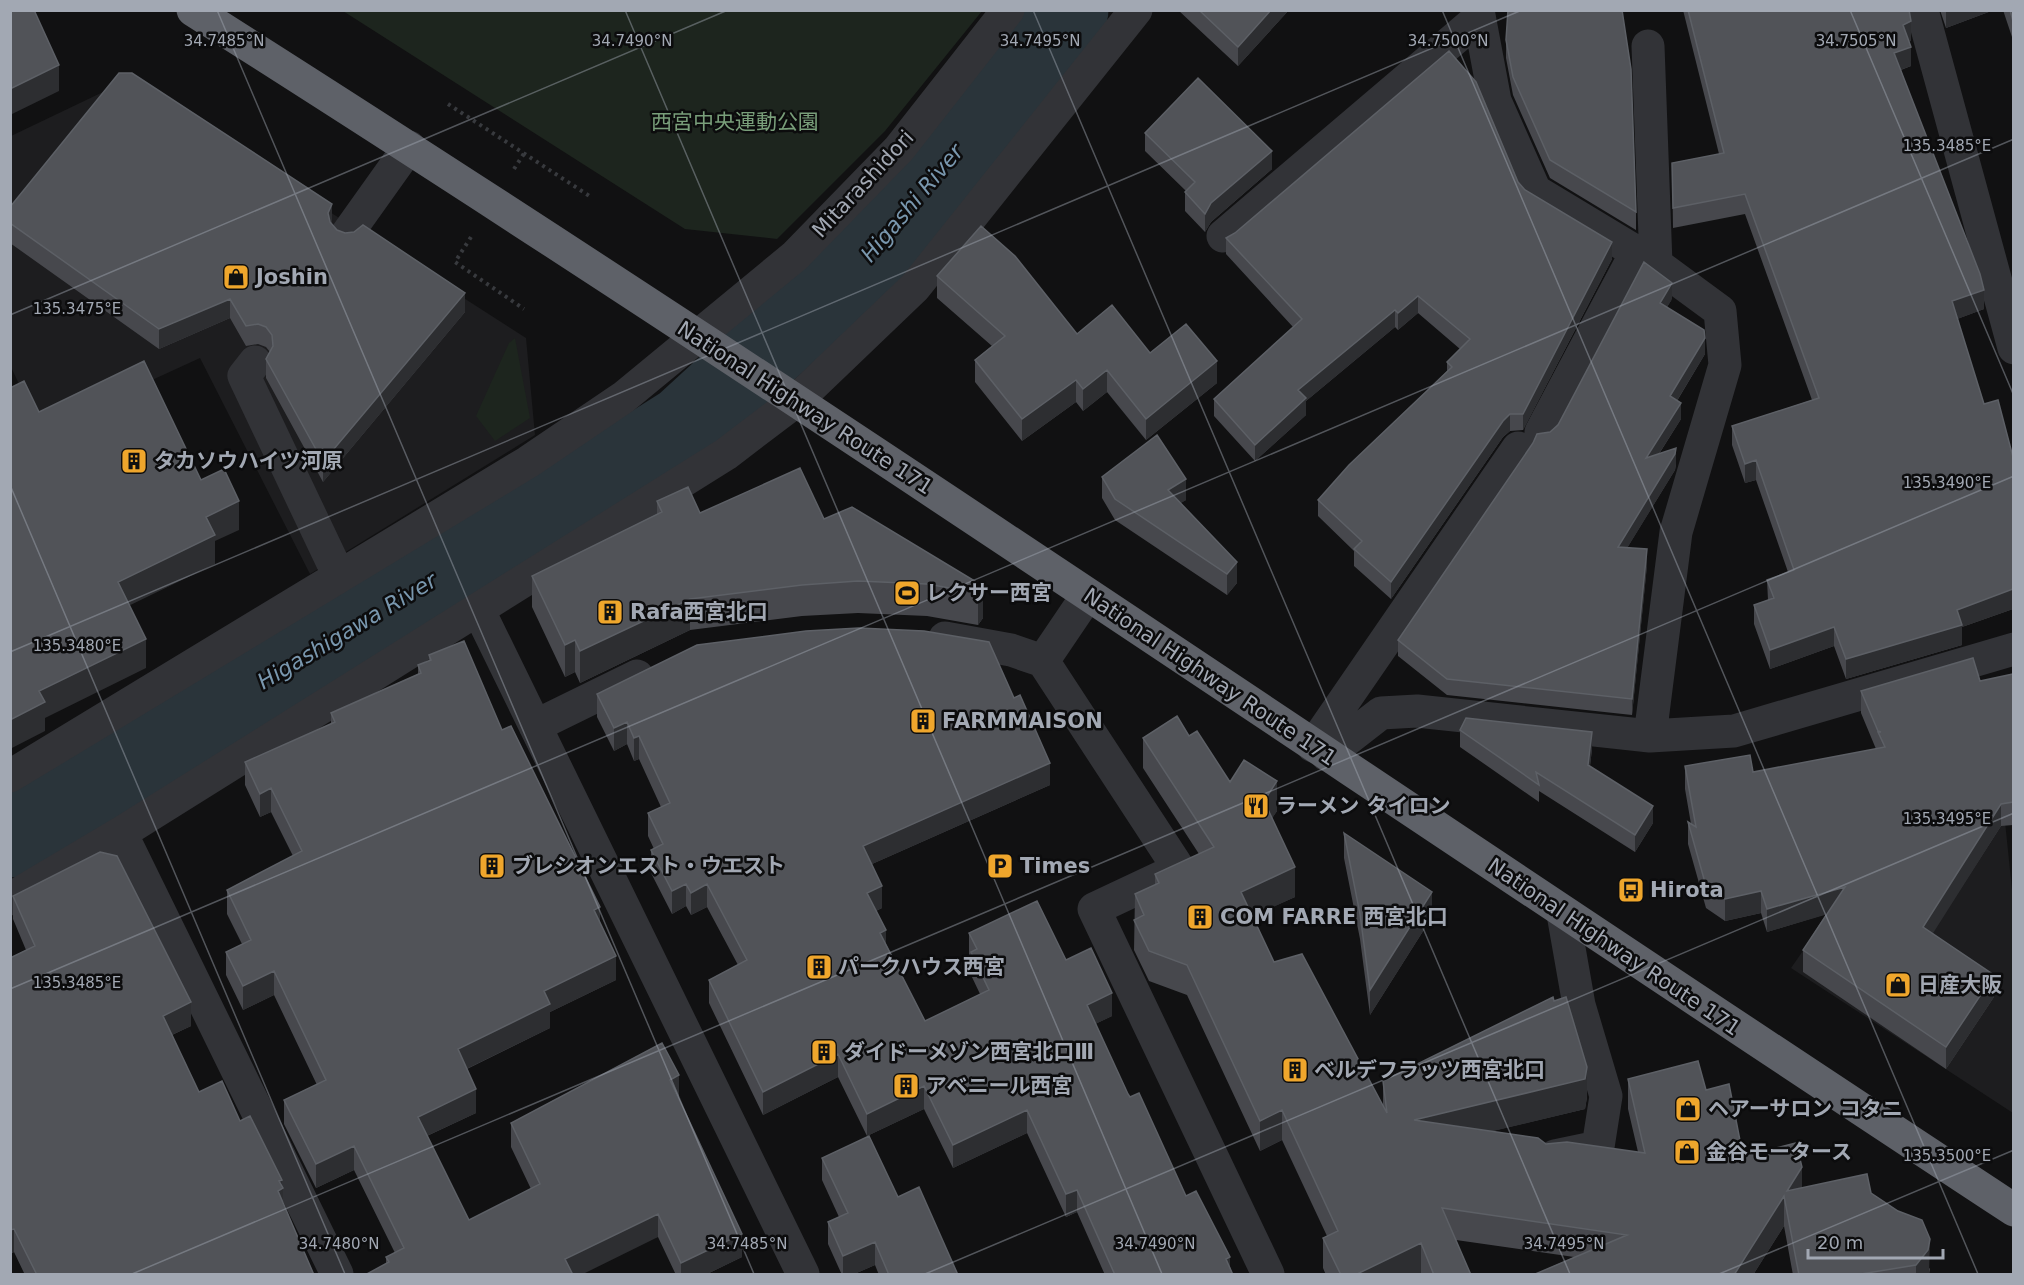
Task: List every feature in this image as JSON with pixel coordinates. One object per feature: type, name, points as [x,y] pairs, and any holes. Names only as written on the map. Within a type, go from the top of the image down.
[{"type":"highway","name":"National Highway Route 171","points":[[193,10],[409,147],[790,396],[1563,914],[2013,1210]]},
{"type":"street","name":"Mitarashidori","points":[[10,776],[528,462],[706,341],[819,232],[899,148],[1008,10]]},
{"type":"street","points":[[10,899],[121,833],[726,454],[915,286],[1136,10]]},
{"type":"street","points":[[1922,10],[2013,348]]},
{"type":"street","points":[[1223,236],[1478,14],[1495,101],[1535,191],[1646,259],[1720,311],[1725,365],[1676,532],[1650,736]]},
{"type":"street","points":[[1320,751],[1529,440],[1646,259],[1648,46]]},
{"type":"street","points":[[347,234],[409,147]]},
{"type":"street","points":[[250,369],[339,576]]},
{"type":"street","points":[[1043,661],[1087,596]]},
{"type":"street","points":[[478,609],[803,1275]]},
{"type":"street","points":[[915,634],[1011,650],[1043,661],[1179,869],[1094,909],[1269,1275]]},
{"type":"street","points":[[1320,751],[1381,713],[1390,712],[1417,711],[1650,736],[1734,731],[2013,649]]},
{"type":"street","points":[[536,726],[661,664]]},
{"type":"street","points":[[121,833],[337,1275]]},
{"type":"street","points":[[1552,1156],[1598,1148],[1606,1096],[1579,1005],[1563,914]]},
{"type":"path","points":[[448,104],[591,197]]},
{"type":"path","points":[[455,262],[524,309]]},
{"type":"shaded area","points":[[126,81],[526,338],[535,435],[310,574],[200,358],[41,431],[11,367],[11,136]]},
{"type":"shaded area","points":[[2004,812],[2014,909],[2013,1113],[1791,968],[1887,830]]},
{"type":"green space","name":"西宮中央運動公園","points":[[343,11],[982,11],[885,131],[777,239],[685,229]]},
{"type":"green space","points":[[515,338],[530,418],[495,441],[476,416],[509,343]]},
{"type":"building","points":[[10,10],[34,10],[59,65],[10,89]]},
{"type":"building","points":[[1199,10],[1271,10],[1238,47]]},
{"type":"building","points":[[1508,10],[1622,10],[1631,69],[1636,212],[1550,160],[1513,77],[1506,40]]},
{"type":"building","points":[[1688,10],[1909,10],[1911,21],[1903,25],[1911,47],[1894,53],[1980,274],[1984,290],[1952,301],[1984,404],[1998,400],[2013,457],[2013,589],[1957,610],[1962,625],[1846,659],[1834,627],[1770,650],[1754,605],[1774,598],[1767,580],[1794,570],[1756,460],[1745,464],[1732,426],[1819,398],[1745,194],[1673,208],[1672,163],[1724,153]]},
{"type":"building","points":[[1449,51],[1476,82],[1518,182],[1525,190],[1612,242],[1523,414],[1510,414],[1503,421],[1391,582],[1354,549],[1362,541],[1318,500],[1349,465],[1452,367],[1447,362],[1470,339],[1418,296],[1398,313],[1395,310],[1298,390],[1306,398],[1255,445],[1214,399],[1302,319],[1226,238],[1235,233]]},
{"type":"building","name":"Joshin","points":[[119,73],[132,73],[332,204],[328,213],[330,222],[337,230],[345,233],[354,232],[363,225],[465,293],[323,462],[266,359],[273,346],[272,335],[266,327],[258,324],[246,326],[230,299],[159,329],[10,223],[10,207]]},
{"type":"building","points":[[1198,78],[1272,151],[1211,203],[1205,214],[1185,192],[1195,182],[1145,133]]},
{"type":"building","points":[[981,226],[1015,256],[1077,334],[1112,305],[1150,353],[1186,324],[1217,361],[1146,419],[1107,370],[1083,389],[1076,380],[1022,419],[975,360],[1005,336],[937,276]]},
{"type":"building","points":[[1644,262],[1672,283],[1660,303],[1704,330],[1705,338],[1670,396],[1681,403],[1646,458],[1676,448],[1675,454],[1618,547],[1647,549],[1632,699],[1447,679],[1398,640],[1537,434],[1550,432],[1558,425]]},
{"type":"building","points":[[144,361],[201,480],[224,469],[239,501],[206,517],[215,535],[118,582],[146,639],[39,691],[45,702],[10,720],[10,388],[24,381],[39,412]]},
{"type":"building","points":[[1157,435],[1186,479],[1168,490],[1237,562],[1227,574],[1115,499],[1102,477]]},
{"type":"building","points":[[800,468],[824,519],[852,507],[983,586],[978,593],[927,584],[858,581],[802,585],[690,599],[580,651],[575,640],[565,645],[532,576],[662,512],[657,501],[688,487],[700,513]]},
{"type":"building","points":[[859,628],[924,631],[989,642],[1014,698],[1020,695],[1050,763],[863,846],[882,886],[867,893],[886,930],[880,933],[925,1021],[989,990],[971,952],[977,949],[969,933],[1037,901],[1066,960],[1091,948],[1112,993],[1087,1005],[1128,1094],[1130,1097],[1139,1093],[1186,1196],[1196,1191],[1230,1257],[1226,1259],[1233,1275],[1115,1275],[1077,1190],[1066,1194],[1027,1110],[953,1145],[924,1086],[867,1114],[838,1054],[763,1092],[709,980],[747,960],[707,884],[691,893],[686,884],[672,891],[651,850],[663,844],[648,813],[670,803],[639,736],[634,738],[627,722],[614,728],[597,694],[697,645],[806,631]]},
{"type":"building","points":[[464,641],[502,730],[511,726],[600,907],[594,910],[616,956],[544,991],[550,1004],[458,1049],[476,1089],[418,1117],[469,1220],[540,1184],[511,1123],[662,1043],[679,1075],[670,1080],[742,1234],[681,1263],[658,1214],[565,1259],[573,1275],[365,1275],[389,1262],[386,1257],[404,1248],[354,1146],[316,1164],[284,1100],[326,1080],[274,971],[243,986],[226,952],[251,940],[227,890],[302,851],[271,788],[260,794],[245,762],[335,722],[331,713],[421,673],[418,665],[431,660],[429,655]]},
{"type":"building","points":[[1973,658],[1980,681],[2013,674],[2013,802],[2001,804],[1923,927],[1994,975],[1946,1047],[1803,950],[1845,887],[1767,909],[1761,891],[1725,899],[1706,886],[1688,822],[1696,827],[1685,766],[1750,755],[1753,772],[1885,747],[1878,732],[1881,732],[1878,731],[1861,691]]},
{"type":"building","points":[[1177,716],[1189,736],[1197,731],[1230,782],[1244,760],[1277,781],[1264,801],[1295,867],[1241,892],[1274,962],[1302,954],[1387,1113],[1383,1081],[1553,997],[1554,1001],[1566,997],[1587,1067],[1585,1079],[1414,1120],[1538,1138],[1546,1144],[1567,1142],[1645,1153],[1628,1079],[1698,1061],[1706,1090],[1729,1084],[1743,1156],[1796,1143],[1802,1167],[1787,1191],[1867,1174],[1871,1193],[1898,1211],[1922,1220],[1930,1239],[1928,1250],[1916,1265],[1855,1275],[1799,1275],[1784,1196],[1734,1275],[1533,1275],[1627,1235],[1442,1208],[1471,1275],[1434,1275],[1421,1243],[1355,1275],[1341,1275],[1323,1238],[1338,1231],[1282,1110],[1260,1121],[1187,965],[1149,951],[1134,920],[1144,915],[1135,894],[1159,883],[1155,874],[1214,847],[1143,738]]},
{"type":"building","points":[[1466,718],[1592,732],[1588,765],[1653,806],[1635,835],[1536,772],[1539,785],[1460,730]]},
{"type":"building","points":[[1344,833],[1432,892],[1370,990],[1360,914]]},
{"type":"building","points":[[100,852],[117,856],[191,1002],[163,1016],[199,1092],[222,1081],[240,1121],[250,1116],[282,1180],[279,1181],[283,1188],[278,1191],[314,1275],[37,1275],[14,1229],[10,1230],[10,958],[35,946],[13,896]]},
{"type":"building","points":[[869,1136],[898,1197],[919,1187],[958,1275],[889,1275],[875,1242],[843,1256],[828,1222],[848,1213],[822,1158]]},
{"type":"waterway","name":"Higashigawa River","points":[[10,837],[572,497],[684,426],[875,251],[1068,10]]},
{"type":"place","name":"Joshin","points":[[236,277]]},
{"type":"place","name":"タカソウハイツ河原","points":[[134,461]]},
{"type":"place","name":"レクサー西宮","points":[[907,593]]},
{"type":"place","name":"Rafa西宮北口","points":[[610,612]]},
{"type":"place","name":"FARMMAISON","points":[[923,721]]},
{"type":"place","name":"ラーメン タイロン","points":[[1256,806]]},
{"type":"place","name":"ブレシオンエスト・ウエスト","points":[[492,866]]},
{"type":"place","name":"Times","points":[[1000,866]]},
{"type":"place","name":"Hirota","points":[[1631,890]]},
{"type":"place","name":"COM FARRE 西宮北口","points":[[1200,917]]},
{"type":"place","name":"パークハウス西宮","points":[[819,967]]},
{"type":"place","name":"日産大阪","points":[[1898,985]]},
{"type":"place","name":"ダイドーメゾン西宮北口Ⅲ","points":[[824,1052]]},
{"type":"place","name":"ベルデフラッツ西宮北口","points":[[1295,1070]]},
{"type":"place","name":"アベニール西宮","points":[[906,1086]]},
{"type":"place","name":"ヘアーサロン コタニ","points":[[1688,1109]]},
{"type":"place","name":"金谷モータース","points":[[1687,1152]]},
{"type":"water label","name":"Higashi River","points":[[912,203]]}]
